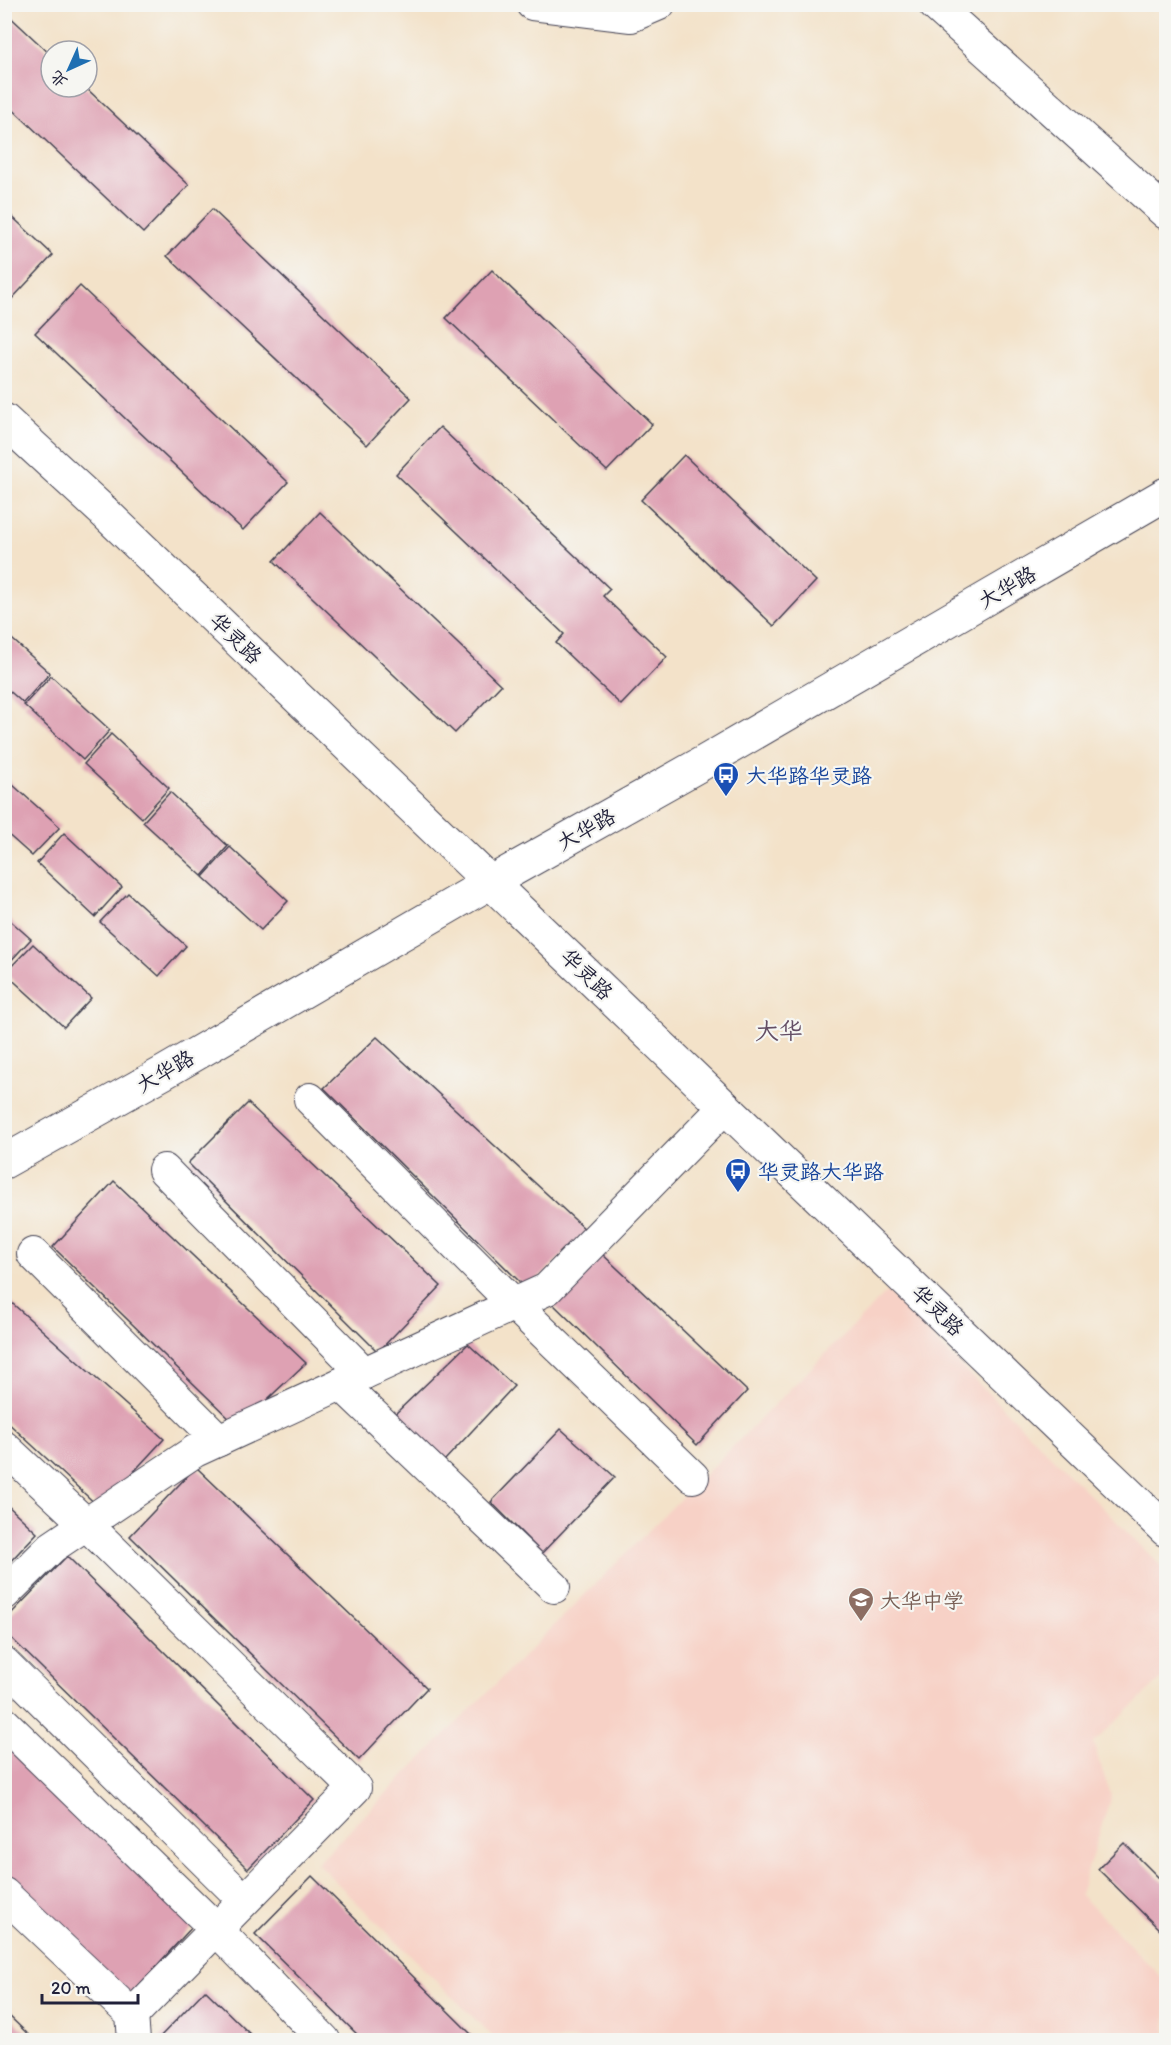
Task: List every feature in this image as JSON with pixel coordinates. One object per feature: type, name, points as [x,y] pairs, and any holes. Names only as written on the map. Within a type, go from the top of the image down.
[{"type":"main road","name":"华灵路","points":[[4,420],[102,510],[1167,1530]]},
{"type":"main road","name":"大华路","points":[[4,1162],[701,764],[1167,494]]},
{"type":"street","points":[[532,4],[631,16],[659,4]]},
{"type":"street","points":[[934,4],[1167,213]]},
{"type":"street","points":[[310,1099],[514,1304],[693,1477]]},
{"type":"street","points":[[4,1594],[52,1547],[195,1451],[547,1289],[725,1107]]},
{"type":"street","points":[[164,1170],[353,1378],[554,1587]]},
{"type":"street","points":[[33,1254],[219,1440]]},
{"type":"street","points":[[4,1447],[86,1524],[355,1788],[216,1929],[133,2028],[4,1894]]},
{"type":"street","points":[[4,1663],[244,1900]]},
{"type":"street","points":[[4,1724],[216,1929],[324,2040]]},
{"type":"shaded area","name":"大华中学","points":[[887,1292],[1166,1571],[1166,1675],[1093,1743],[1111,1796],[1080,1894],[1166,1982],[1166,2040],[496,2040],[317,1863]]},
{"type":"building","points":[[4,11],[39,44],[39,99],[98,99],[189,185],[143,233],[4,101]]},
{"type":"building","points":[[4,209],[53,255],[8,303],[4,299]]},
{"type":"building","points":[[212,209],[411,398],[367,445],[167,256]]},
{"type":"building","points":[[492,270],[652,424],[607,471],[446,318]]},
{"type":"building","points":[[80,286],[288,482],[243,530],[35,333]]},
{"type":"building","points":[[440,427],[610,589],[603,596],[667,657],[621,705],[556,643],[564,634],[396,474]]},
{"type":"building","points":[[684,455],[816,581],[774,626],[641,500]]},
{"type":"building","points":[[320,512],[501,685],[455,733],[274,561]]},
{"type":"building","points":[[4,632],[50,673],[23,703],[4,686]]},
{"type":"building","points":[[51,676],[110,730],[83,760],[24,705]]},
{"type":"building","points":[[111,734],[169,788],[142,818],[84,764]]},
{"type":"building","points":[[4,777],[60,827],[32,856],[4,831]]},
{"type":"building","points":[[170,792],[228,846],[202,876],[143,822]]},
{"type":"building","points":[[64,833],[122,887],[95,917],[37,863]]},
{"type":"building","points":[[230,847],[288,901],[261,930],[203,877]]},
{"type":"building","points":[[128,893],[186,946],[159,976],[100,922]]},
{"type":"building","points":[[4,915],[31,939],[4,968]]},
{"type":"building","points":[[33,944],[91,998],[64,1027],[5,973]]},
{"type":"building","points":[[377,1037],[587,1231],[527,1289],[324,1088]]},
{"type":"building","points":[[248,1103],[441,1286],[378,1352],[188,1163]]},
{"type":"building","points":[[114,1181],[306,1363],[238,1427],[53,1247]]},
{"type":"building","points":[[600,1252],[747,1391],[697,1445],[551,1302]]},
{"type":"building","points":[[4,1296],[164,1439],[100,1508],[4,1419]]},
{"type":"building","points":[[468,1344],[514,1386],[444,1461],[395,1414]]},
{"type":"building","points":[[561,1429],[615,1477],[542,1553],[491,1502]]},
{"type":"building","points":[[196,1467],[427,1688],[359,1760],[130,1536]]},
{"type":"building","points":[[4,1502],[37,1533],[4,1568]]},
{"type":"building","points":[[67,1556],[314,1800],[248,1869],[4,1631],[4,1621]]},
{"type":"building","points":[[4,1738],[193,1926],[127,1998],[4,1880]]},
{"type":"building","points":[[1124,1843],[1166,1885],[1166,1936],[1098,1869]]},
{"type":"building","points":[[312,1876],[477,2040],[363,2040],[255,1934]]},
{"type":"building","points":[[205,1990],[256,2040],[157,2040]]},
{"type":"building","points":[[4,2011],[34,2040],[4,2040]]},
{"type":"place","name":"大华路华灵路","points":[[726,798]]},
{"type":"place","name":"华灵路大华路","points":[[738,1194]]},
{"type":"place","name":"大华中学","points":[[861,1623]]},
{"type":"district","name":"大华","points":[[779,1030]]}]
